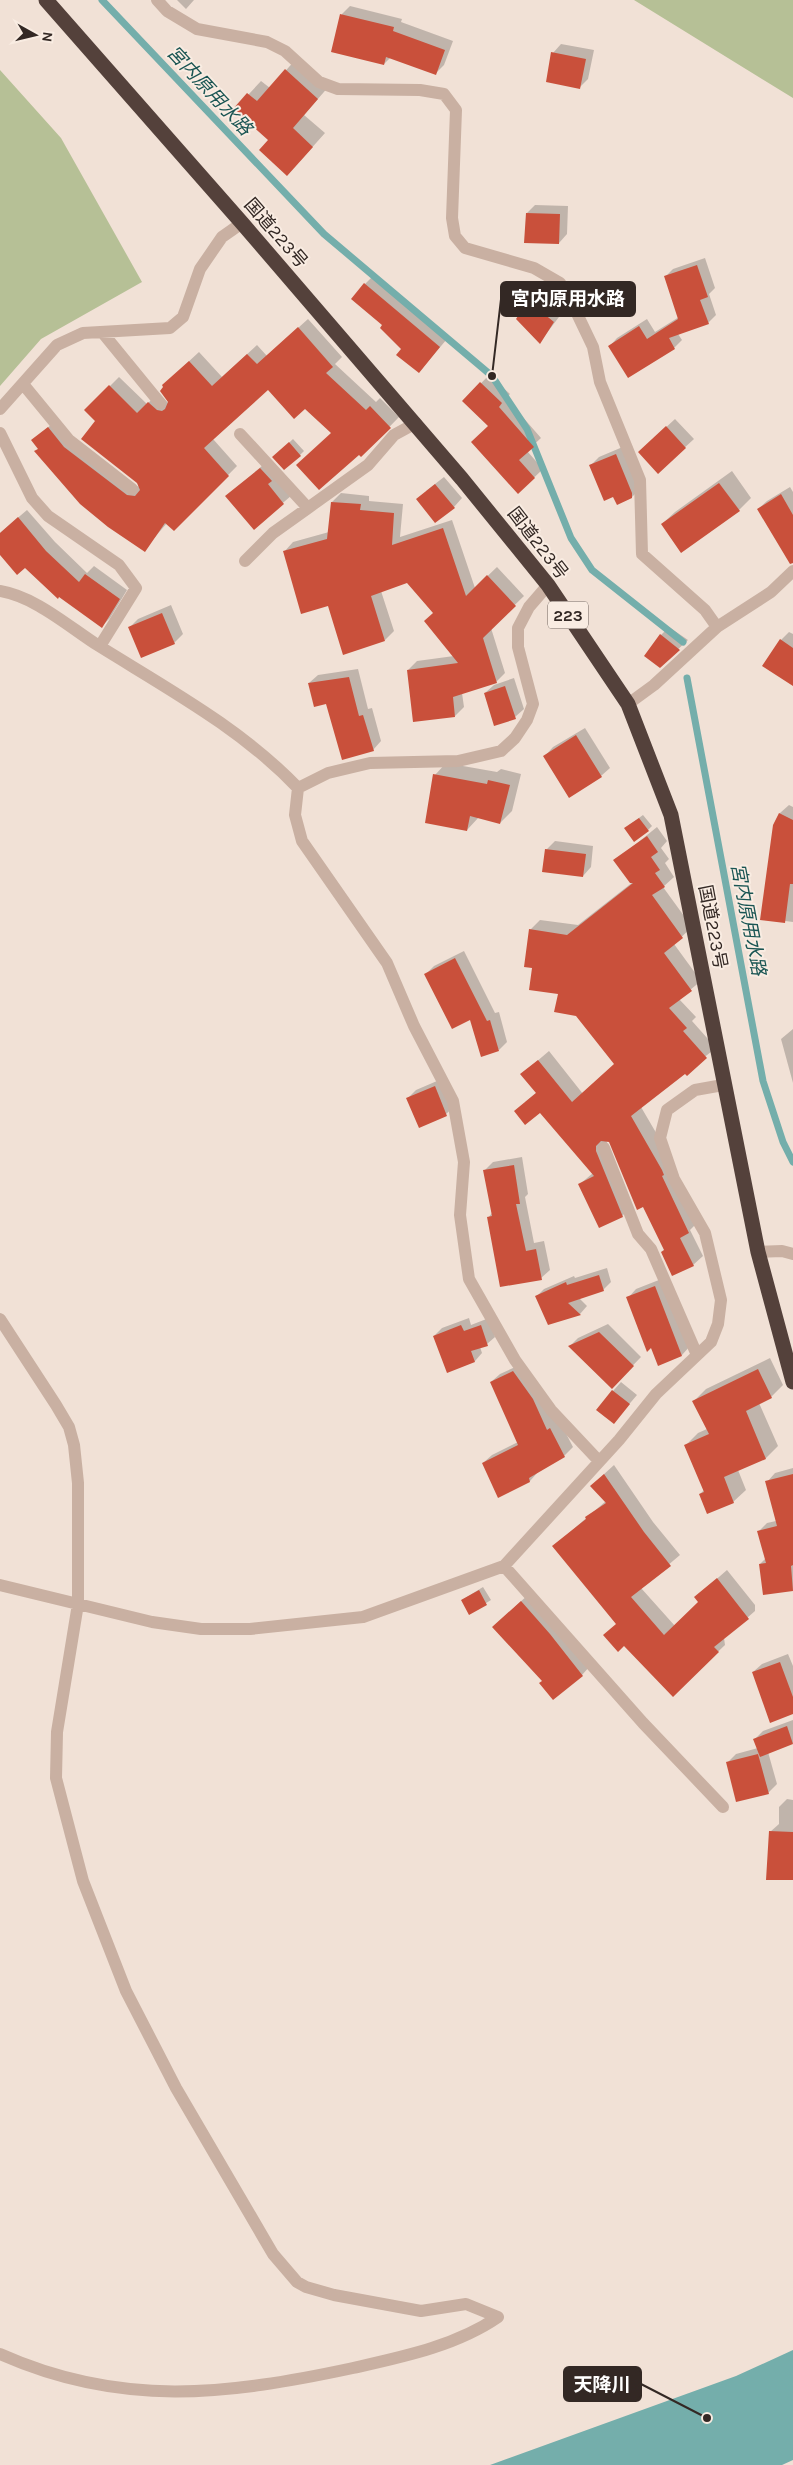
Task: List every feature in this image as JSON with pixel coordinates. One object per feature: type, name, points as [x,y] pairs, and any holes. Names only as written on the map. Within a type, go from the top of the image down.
[{"type":"highway","name":"国道223号","points":[[46,0],[416,423],[548,585],[628,704],[671,815],[700,956],[723,1085],[758,1252],[793,1382]]},
{"type":"street","points":[[157,0],[167,11],[197,29],[267,42],[285,51],[319,82],[338,89],[420,90],[444,94],[456,110],[452,218],[455,236],[465,248],[534,268],[560,283],[571,301],[593,347],[600,382],[640,480],[642,554],[662,575],[705,610],[717,627]]},
{"type":"street","points":[[0,409],[57,345],[83,333],[170,328],[183,317],[200,269],[222,237],[242,223]]},
{"type":"street","points":[[102,332],[160,403]]},
{"type":"street","points":[[23,384],[69,440],[132,489]]},
{"type":"street","points":[[245,561],[273,533],[368,465],[394,435],[416,423]]},
{"type":"street","points":[[0,433],[32,498],[48,516],[119,565],[136,588],[100,646]]},
{"type":"street","points":[[240,434],[308,508]]},
{"type":"street","points":[[628,704],[654,685],[717,627],[771,592],[793,571]]},
{"type":"street","points":[[298,788],[328,773],[370,763],[458,761],[501,751],[515,738],[527,720],[533,704],[518,647],[518,628],[529,607],[548,585]]},
{"type":"street","points":[[0,591],[13,593],[52,614],[143,672],[252,745],[275,764],[298,788]]},
{"type":"street","points":[[298,788],[295,815],[302,841],[386,963],[414,1026],[453,1101],[464,1162],[460,1215],[469,1279],[516,1360],[546,1403],[598,1460]]},
{"type":"street","points":[[0,1585],[152,1622],[201,1629],[282,1627],[363,1617],[504,1566],[598,1460],[619,1440],[656,1394],[711,1342],[718,1324],[721,1300],[705,1233],[674,1179],[660,1138],[666,1110],[695,1090],[723,1085]]},
{"type":"street","points":[[604,1148],[638,1234],[651,1249],[697,1355]]},
{"type":"street","points":[[758,1252],[782,1251],[793,1254]]},
{"type":"street","points":[[0,1319],[56,1404],[69,1427],[74,1445],[78,1483],[78,1604],[57,1732],[55,1764],[58,1790],[83,1882],[126,1991],[176,2088],[273,2254],[297,2282],[315,2290],[421,2311],[466,2304],[498,2317],[467,2335],[416,2353],[292,2381],[214,2391],[155,2392],[108,2387],[61,2376],[0,2354]]},
{"type":"street","points":[[504,1566],[643,1723],[723,1807]]},
{"type":"green space","points":[[634,0],[793,0],[793,98]]},
{"type":"green space","points":[[0,70],[61,138],[142,282],[41,339],[0,386]]},
{"type":"water","points":[[793,2350],[793,2460],[782,2465],[490,2465],[736,2376]]},
{"type":"building","points":[[340,14],[394,27],[393,31],[445,50],[436,75],[386,57],[384,65],[331,52]]},
{"type":"building","points":[[551,52],[586,59],[580,89],[546,82]]},
{"type":"building","points":[[285,69],[318,99],[293,128],[313,147],[287,176],[259,150],[268,140],[233,109],[247,93],[257,101]]},
{"type":"building","points":[[526,213],[560,214],[559,244],[524,243]]},
{"type":"building","points":[[697,265],[708,297],[700,300],[709,324],[669,338],[675,349],[628,378],[608,346],[639,326],[647,339],[678,319],[664,276]]},
{"type":"building","points":[[364,283],[440,347],[419,373],[396,355],[401,349],[380,328],[382,325],[351,299]]},
{"type":"building","points":[[528,301],[554,322],[540,344],[516,319]]},
{"type":"building","points":[[298,327],[333,367],[326,373],[366,410],[370,406],[391,428],[361,457],[359,455],[319,490],[296,465],[331,433],[305,409],[294,419],[268,390],[204,448],[229,476],[174,531],[165,523],[145,552],[108,527],[80,504],[34,451],[38,449],[31,440],[48,427],[64,447],[127,495],[135,496],[140,490],[137,483],[81,439],[95,421],[84,410],[109,385],[137,413],[148,402],[157,410],[162,411],[168,402],[160,391],[163,387],[162,385],[189,361],[212,386],[247,354],[257,364]]},
{"type":"building","points":[[480,382],[502,403],[499,407],[534,447],[519,460],[535,478],[518,494],[471,442],[488,426],[462,401]]},
{"type":"building","points":[[666,426],[686,448],[658,474],[638,452]]},
{"type":"building","points":[[289,442],[301,456],[284,470],[272,457]]},
{"type":"building","points":[[616,454],[632,493],[632,498],[617,505],[613,497],[604,501],[589,465]]},
{"type":"building","points":[[260,468],[272,481],[268,484],[284,504],[254,530],[225,496]]},
{"type":"building","points":[[719,483],[740,511],[681,553],[661,524]]},
{"type":"building","points":[[435,484],[455,508],[435,523],[416,499]]},
{"type":"building","points":[[781,494],[793,515],[793,563],[790,564],[757,509]]},
{"type":"building","points":[[331,502],[361,504],[360,510],[394,513],[392,545],[443,528],[466,596],[487,575],[516,606],[483,638],[497,683],[453,697],[455,717],[413,722],[407,670],[458,663],[424,621],[433,613],[407,583],[371,596],[385,641],[343,655],[328,606],[301,614],[283,551],[327,539]]},
{"type":"building","points":[[18,517],[46,551],[79,582],[85,574],[120,599],[102,628],[59,597],[58,599],[25,568],[17,575],[0,555],[0,533]]},
{"type":"building","points":[[162,613],[175,644],[141,658],[128,627]]},
{"type":"building","points":[[660,634],[680,650],[660,668],[644,656]]},
{"type":"building","points":[[780,639],[793,648],[793,686],[762,666]]},
{"type":"building","points":[[349,677],[359,716],[363,715],[374,751],[342,760],[326,704],[314,707],[308,683]]},
{"type":"building","points":[[505,686],[516,719],[494,726],[484,693]]},
{"type":"building","points":[[576,735],[602,777],[569,798],[543,756]]},
{"type":"building","points":[[433,774],[487,784],[488,780],[510,785],[500,824],[470,816],[467,831],[425,823]]},
{"type":"building","points":[[779,813],[793,820],[793,884],[790,884],[785,923],[760,920],[773,825]]},
{"type":"building","points":[[639,818],[649,831],[634,842],[624,828]]},
{"type":"building","points":[[647,836],[658,852],[651,857],[660,870],[655,873],[665,887],[652,895],[683,938],[664,953],[692,991],[669,1008],[687,1028],[683,1031],[707,1058],[687,1076],[685,1074],[631,1116],[662,1170],[664,1175],[662,1176],[689,1233],[680,1238],[694,1266],[672,1276],[661,1252],[664,1250],[643,1207],[637,1210],[609,1142],[601,1141],[596,1146],[596,1151],[623,1217],[599,1228],[578,1184],[594,1176],[540,1113],[525,1125],[514,1111],[536,1093],[520,1074],[538,1060],[572,1102],[614,1064],[576,1016],[554,1012],[558,994],[529,990],[532,968],[524,967],[529,929],[567,935],[633,883],[630,883],[613,860]]},
{"type":"building","points":[[545,849],[586,854],[583,877],[542,872]]},
{"type":"building","points":[[455,958],[487,1021],[490,1020],[499,1051],[481,1057],[470,1020],[452,1029],[424,974]]},
{"type":"building","points":[[435,1086],[447,1116],[419,1128],[406,1098]]},
{"type":"building","points":[[514,1165],[520,1204],[516,1204],[526,1251],[536,1249],[542,1280],[500,1287],[487,1217],[492,1216],[483,1170]]},
{"type":"building","points":[[599,1275],[604,1291],[568,1303],[581,1315],[548,1325],[535,1296],[566,1282],[567,1285]]},
{"type":"building","points":[[655,1286],[682,1356],[658,1366],[651,1348],[647,1352],[626,1297]]},
{"type":"building","points":[[461,1325],[464,1331],[481,1325],[488,1346],[471,1351],[475,1362],[447,1373],[433,1336]]},
{"type":"building","points":[[599,1332],[634,1366],[612,1389],[568,1346]]},
{"type":"building","points":[[758,1369],[772,1398],[746,1411],[766,1459],[724,1477],[734,1503],[707,1514],[699,1494],[704,1492],[684,1445],[709,1434],[692,1401]]},
{"type":"building","points":[[513,1371],[533,1399],[547,1430],[550,1428],[565,1457],[529,1478],[530,1482],[498,1498],[482,1463],[518,1445],[490,1382]]},
{"type":"building","points":[[612,1390],[630,1404],[614,1424],[596,1410]]},
{"type":"building","points":[[604,1474],[644,1532],[671,1566],[631,1597],[664,1635],[698,1602],[694,1597],[717,1578],[749,1619],[714,1647],[719,1652],[673,1697],[624,1646],[618,1652],[603,1635],[616,1624],[552,1546],[586,1519],[585,1517],[606,1503],[590,1486]]},
{"type":"building","points":[[793,1474],[793,1565],[791,1566],[793,1591],[763,1595],[759,1564],[766,1563],[757,1531],[777,1526],[765,1481]]},
{"type":"building","points":[[479,1590],[487,1605],[469,1615],[461,1600]]},
{"type":"building","points":[[521,1601],[583,1676],[553,1700],[539,1683],[542,1681],[492,1627]]},
{"type":"building","points":[[780,1662],[793,1697],[793,1714],[770,1723],[752,1672]]},
{"type":"building","points":[[787,1726],[793,1744],[760,1757],[753,1739]]},
{"type":"building","points":[[758,1754],[769,1794],[736,1802],[726,1762]]},
{"type":"building","points":[[769,1831],[793,1832],[793,1880],[766,1880]]},
{"type":"waterway","name":"宮内原用水路","points":[[102,0],[324,234],[492,376],[527,429],[571,538],[592,570],[683,642]]},
{"type":"waterway","name":"宮内原用水路","points":[[687,678],[763,1081],[783,1142],[793,1162]]},
{"type":"place","name":"宮内原用水路","points":[[492,376]]},
{"type":"place","name":"天降川","points":[[707,2418]]}]
